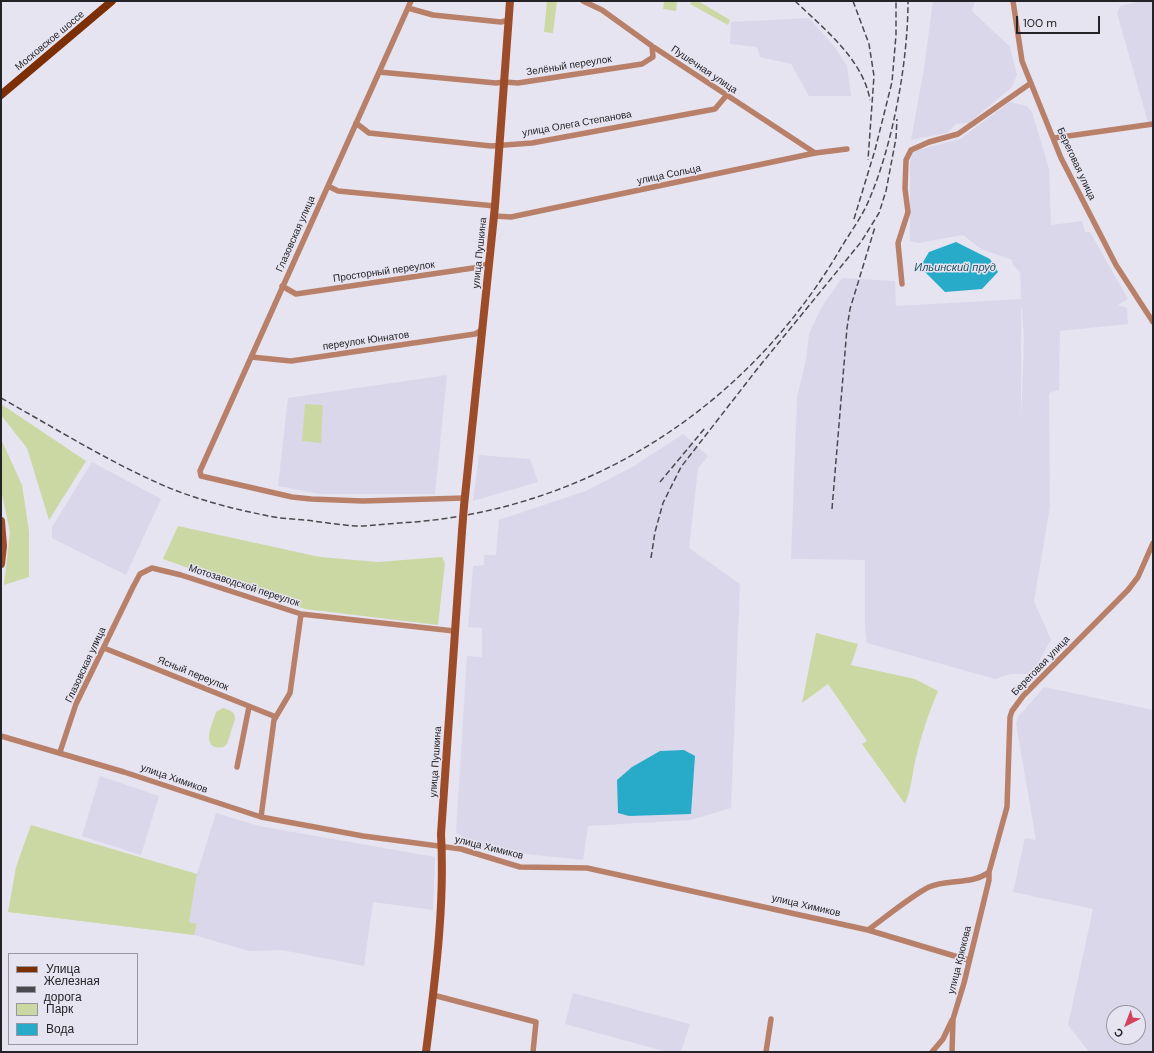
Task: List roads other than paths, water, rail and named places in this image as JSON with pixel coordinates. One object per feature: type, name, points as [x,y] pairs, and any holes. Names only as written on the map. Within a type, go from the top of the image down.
[{"type":"main road","name":"Московское шоссе","points":[[1,95],[112,1]]},
{"type":"street","name":"Глазовская улица","points":[[411,1],[200,471],[202,476],[292,497],[363,501],[464,502]]},
{"type":"street","name":"улица Пушкина","points":[[426,1052],[438,940],[454,631],[464,502],[495,206],[510,1]]},
{"type":"street","name":"Пушечная улица","points":[[583,1],[602,10],[726,96],[815,153]]},
{"type":"street","name":"Береговая улица","points":[[1013,1],[1022,61],[1061,158],[1116,265],[1153,322]]},
{"type":"street","points":[[408,8],[433,15],[501,22],[509,20]]},
{"type":"street","name":"Зелёный переулок","points":[[379,72],[496,83],[532,82],[642,64],[653,57],[652,46]]},
{"type":"street","points":[[902,284],[898,243],[908,212],[905,189],[906,160],[911,150],[929,142],[958,134],[1031,83]]},
{"type":"street","name":"улица Олега Степанова","points":[[356,123],[369,133],[491,146],[499,144],[532,143],[715,109],[726,96]]},
{"type":"street","points":[[1054,138],[1153,124]]},
{"type":"street","name":"улица Сольца","points":[[494,216],[511,217],[815,153],[847,149]]},
{"type":"street","points":[[328,186],[338,191],[495,206]]},
{"type":"street","name":"Просторный переулок","points":[[282,286],[296,294],[480,266],[489,263]]},
{"type":"street","name":"переулок Юннатов","points":[[251,357],[291,361],[475,334],[482,330]]},
{"type":"street","points":[[1,521],[3,546],[1,564]]},
{"type":"street","name":"Береговая улица","points":[[988,872],[1007,807],[1009,725],[1012,711],[1023,696],[1128,590],[1138,577],[1153,544]]},
{"type":"street","name":"Мотозаводской переулок","points":[[133,586],[140,574],[152,568],[182,575],[301,614],[454,631]]},
{"type":"street","name":"Глазовская улица","points":[[60,752],[76,704],[133,586]]},
{"type":"street","points":[[261,817],[276,717],[290,693],[301,614]]},
{"type":"street","name":"Ясный переулок","points":[[104,648],[276,717]]},
{"type":"street","points":[[237,767],[249,707]]},
{"type":"street","name":"улица Химиков","points":[[1,736],[60,752],[261,817],[363,836],[461,849],[520,867],[588,868],[868,930],[968,960]]},
{"type":"street","points":[[868,930],[928,888],[942,882],[982,877],[988,872]]},
{"type":"street","name":"улица Крюкова","points":[[952,1052],[953,1019],[964,983],[968,960],[989,880],[988,872]]},
{"type":"street","points":[[433,995],[536,1022],[533,1052]]},
{"type":"street","points":[[766,1052],[771,1019]]},
{"type":"street","points":[[932,1052],[943,1039],[953,1019]]},
{"type":"water","name":"Ильинский пруд","points":[[956,242],[990,259],[998,272],[982,289],[945,292],[920,267],[929,252]]},
{"type":"water","points":[[684,750],[695,756],[691,814],[629,816],[618,813],[617,780],[632,767],[660,751]]},
{"type":"railway","points":[[795,1],[829,33],[851,58],[866,85],[870,100]]},
{"type":"railway","points":[[853,1],[869,44],[874,76],[868,160]]},
{"type":"railway","points":[[854,219],[875,150],[892,82],[896,35],[896,1]]},
{"type":"railway","points":[[1,398],[98,453],[158,483],[210,502],[276,517],[356,526],[399,523],[467,515],[532,499],[594,475],[652,443],[706,405],[756,360],[800,309],[838,253],[866,207],[878,178],[892,129],[902,76],[908,1]]},
{"type":"railway","points":[[651,558],[655,532],[663,503],[681,467],[758,368],[861,242],[879,213],[886,191],[896,138],[897,119]]},
{"type":"railway","points":[[832,509],[847,328],[850,309],[875,227]]},
{"type":"railway","points":[[660,482],[705,428]]}]
